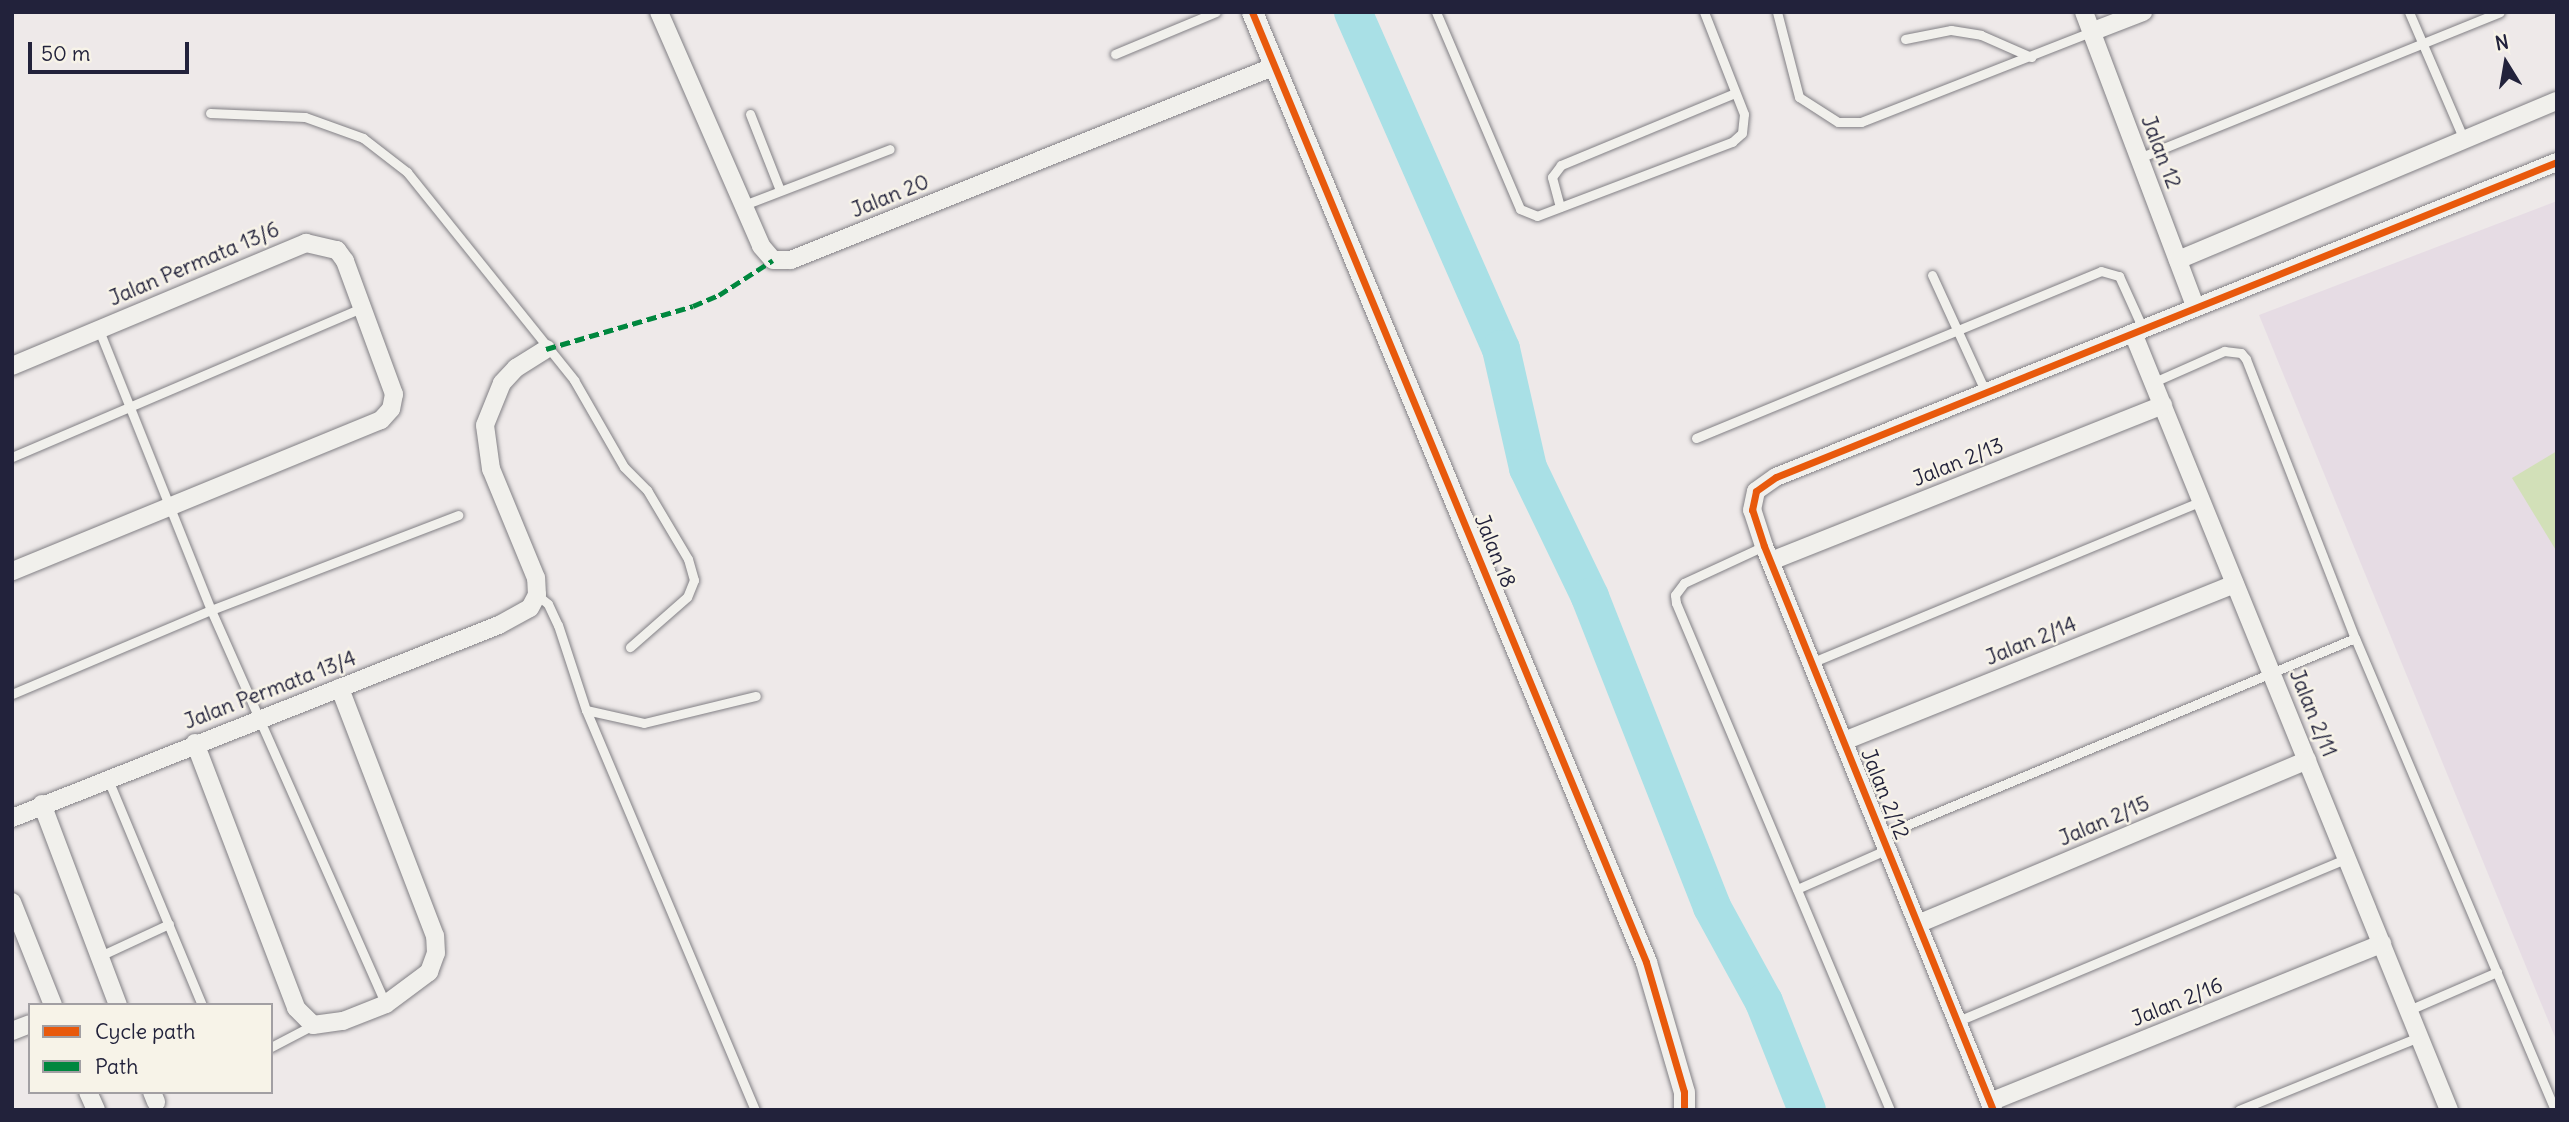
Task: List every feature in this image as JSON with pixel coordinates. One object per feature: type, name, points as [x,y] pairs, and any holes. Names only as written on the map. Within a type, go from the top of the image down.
[{"type":"street","name":"Jalan 20","points":[[659,12],[761,246],[773,260],[791,260],[1275,66]]},
{"type":"street","name":"Jalan 18","points":[[1252,12],[1646,962],[1684,1092],[1684,1110]]},
{"type":"street","name":"Jalan 12","points":[[2084,12],[2196,308]]},
{"type":"street","points":[[2091,32],[2143,12]]},
{"type":"street","points":[[2178,260],[2557,101]]},
{"type":"street","points":[[1986,393],[2557,162]]},
{"type":"street","name":"Jalan Permata 13/6","points":[[12,366],[306,243],[337,250],[363,307]]},
{"type":"street","points":[[12,571],[381,420],[391,409],[394,394],[363,307]]},
{"type":"street","name":"Jalan 2/11","points":[[2138,331],[2163,405],[2449,1110]]},
{"type":"street","points":[[537,595],[532,563],[491,470],[485,425],[502,383],[516,368],[546,349]]},
{"type":"street","name":"Jalan 2/12","points":[[1986,393],[1776,477],[1756,491],[1752,510],[1920,923],[1991,1106]]},
{"type":"street","name":"Jalan 2/13","points":[[1768,553],[2163,405]]},
{"type":"street","name":"Jalan 2/14","points":[[1844,741],[2235,584]]},
{"type":"street","name":"Jalan Permata 13/4","points":[[12,818],[107,777],[519,616],[537,595]]},
{"type":"street","points":[[195,743],[279,973],[296,1007],[313,1025],[343,1021],[386,1004],[429,972],[436,953],[435,936],[340,688]]},
{"type":"street","name":"Jalan 2/15","points":[[1920,923],[2307,760]]},
{"type":"street","points":[[42,804],[117,1003]]},
{"type":"street","points":[[12,902],[52,1003]]},
{"type":"street","name":"Jalan 2/16","points":[[1991,1106],[2382,944]]},
{"type":"street","points":[[89,1094],[96,1110]]},
{"type":"lane","points":[[1115,54],[1196,16],[1216,12]]},
{"type":"lane","points":[[1436,12],[1520,209],[1537,216],[1732,142],[1745,122],[1704,12]]},
{"type":"lane","points":[[1777,12],[1799,97],[1838,122],[1861,122],[2091,32]]},
{"type":"lane","points":[[2409,12],[2464,140]]},
{"type":"lane","points":[[2139,158],[2500,12]]},
{"type":"lane","points":[[1905,39],[1951,30],[1971,33],[2031,57]]},
{"type":"lane","points":[[1560,207],[1552,177],[1561,165],[1735,93]]},
{"type":"lane","points":[[210,113],[305,117],[363,138],[407,172],[546,349],[574,380],[624,467],[648,490],[688,559],[694,580],[687,597],[630,647]]},
{"type":"lane","points":[[750,114],[780,190]]},
{"type":"lane","points":[[744,205],[890,149]]},
{"type":"lane","points":[[1696,438],[2101,271],[2119,276],[2138,331]]},
{"type":"lane","points":[[1932,275],[1986,393]]},
{"type":"lane","points":[[12,457],[363,307]]},
{"type":"lane","points":[[99,330],[211,610],[262,718],[386,1004]]},
{"type":"lane","points":[[2154,382],[2224,351],[2241,353],[2246,359],[2355,638],[2555,1110]]},
{"type":"lane","points":[[1813,662],[2202,501]]},
{"type":"lane","points":[[12,694],[211,610],[458,515]]},
{"type":"lane","points":[[1768,553],[1684,583],[1675,595],[1890,1110]]},
{"type":"lane","points":[[537,595],[548,604],[558,625],[586,710],[755,1110]]},
{"type":"lane","points":[[1797,889],[1886,842],[2355,638]]},
{"type":"lane","points":[[586,710],[613,719],[653,722],[756,696]]},
{"type":"lane","points":[[107,777],[201,1003]]},
{"type":"lane","points":[[1958,1021],[2347,858]]},
{"type":"lane","points":[[100,956],[169,925]]},
{"type":"lane","points":[[2409,1010],[2497,972]]},
{"type":"lane","points":[[273,1046],[313,1025]]},
{"type":"lane","points":[[2239,1110],[2420,1036]]},
{"type":"shaded area","points":[[2557,201],[2557,1042],[2259,315]]},
{"type":"green space","points":[[2557,451],[2557,552],[2512,478]]},
{"type":"waterway","points":[[1353,12],[1501,349],[1528,468],[1590,597],[1712,907],[1764,1002],[1807,1110]]},
{"type":"marked path","points":[[546,349],[693,306],[719,295],[773,260]]},
{"type":"cycle path","points":[[1252,12],[1646,962],[1684,1092],[1684,1110]]},
{"type":"cycle path","points":[[1993,1110],[1764,546],[1752,510],[1756,491],[1776,477],[2557,162]]}]
